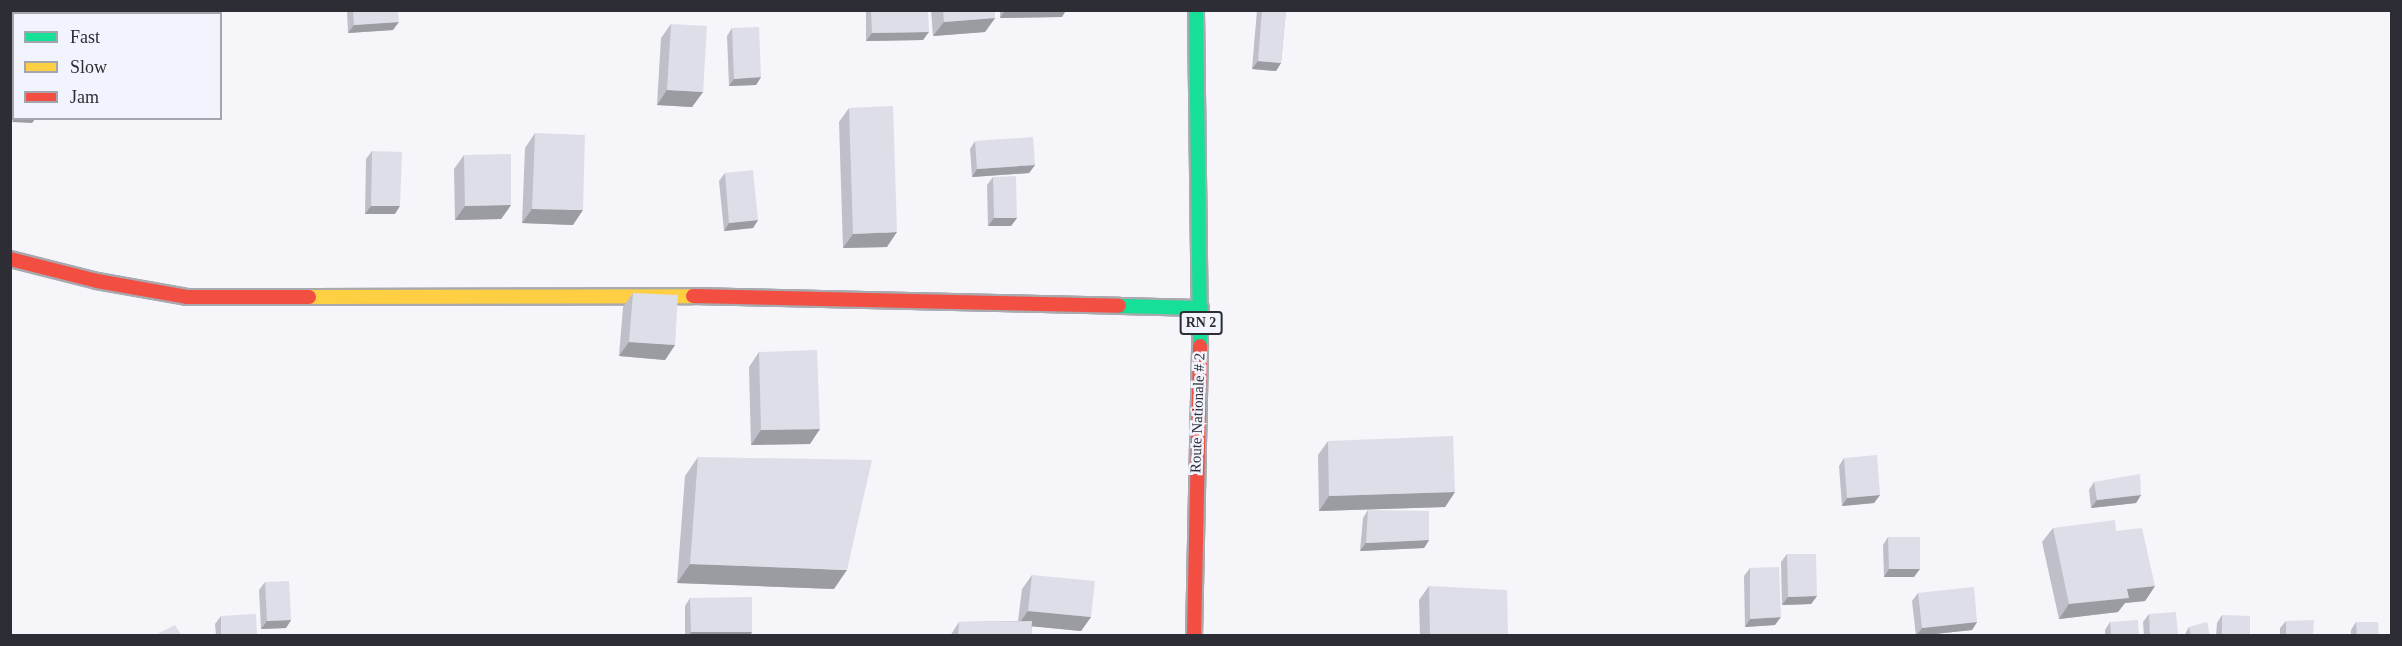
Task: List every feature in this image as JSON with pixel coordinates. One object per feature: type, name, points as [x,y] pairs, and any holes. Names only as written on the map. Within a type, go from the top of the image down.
[{"type":"street","name":"Route Nationale # 2","points":[[1194,636],[1201,308],[1196,10]]},
{"type":"street","points":[[10,259],[97,281],[187,297],[724,296],[1201,308]]},
{"type":"building","points":[[353,10],[398,10],[399,22],[354,25]]},
{"type":"building","points":[[871,10],[928,10],[929,32],[872,33]]},
{"type":"building","points":[[943,10],[995,10],[995,18],[944,22]]},
{"type":"building","points":[[1262,10],[1286,10],[1281,63],[1258,61]]},
{"type":"building","points":[[671,24],[707,26],[703,92],[667,90]]},
{"type":"building","points":[[759,27],[761,77],[734,79],[732,28]]},
{"type":"building","points":[[10,52],[12,52],[12,120],[10,120]]},
{"type":"building","points":[[893,106],[897,232],[853,234],[849,108]]},
{"type":"building","points":[[535,133],[585,135],[583,210],[532,209]]},
{"type":"building","points":[[1033,137],[1035,165],[977,169],[975,141]]},
{"type":"building","points":[[10,149],[12,175],[10,175]]},
{"type":"building","points":[[372,151],[402,152],[400,206],[371,206]]},
{"type":"building","points":[[511,154],[511,205],[465,206],[464,155]]},
{"type":"building","points":[[753,170],[758,220],[729,223],[725,173]]},
{"type":"building","points":[[1016,176],[1017,218],[994,218],[993,177]]},
{"type":"building","points":[[633,293],[678,295],[675,345],[629,342]]},
{"type":"building","points":[[817,350],[820,429],[761,430],[759,352]]},
{"type":"building","points":[[1453,436],[1455,492],[1329,496],[1328,441]]},
{"type":"building","points":[[1877,455],[1880,495],[1847,498],[1844,458]]},
{"type":"building","points":[[698,457],[872,460],[847,570],[690,564]]},
{"type":"building","points":[[2140,474],[2141,495],[2097,500],[2094,482]]},
{"type":"building","points":[[1368,510],[1429,511],[1429,540],[1366,543]]},
{"type":"building","points":[[2115,520],[2116,531],[2142,528],[2155,586],[2127,589],[2129,598],[2069,604],[2053,528]]},
{"type":"building","points":[[1888,537],[1920,537],[1920,569],[1889,569]]},
{"type":"building","points":[[1787,554],[1816,554],[1817,596],[1788,597]]},
{"type":"building","points":[[1779,567],[1781,617],[1750,619],[1750,568]]},
{"type":"building","points":[[1032,575],[1095,581],[1091,617],[1028,611]]},
{"type":"building","points":[[289,581],[291,620],[267,621],[265,582]]},
{"type":"building","points":[[1429,586],[1507,590],[1508,636],[1430,636]]},
{"type":"building","points":[[1974,587],[1977,622],[1922,628],[1918,593]]},
{"type":"building","points":[[752,597],[752,632],[691,632],[690,598]]},
{"type":"building","points":[[2176,612],[2178,636],[2150,636],[2149,614]]},
{"type":"building","points":[[256,614],[257,636],[221,636],[221,616]]},
{"type":"building","points":[[2222,615],[2250,616],[2250,636],[2222,636]]},
{"type":"building","points":[[2138,620],[2139,636],[2111,636],[2110,622]]},
{"type":"building","points":[[2314,620],[2313,636],[2286,636],[2286,621]]},
{"type":"building","points":[[1032,621],[1031,636],[958,636],[959,622]]},
{"type":"building","points":[[2207,622],[2210,636],[2191,636],[2189,627]]},
{"type":"building","points":[[2356,622],[2378,622],[2379,636],[2357,636]]},
{"type":"building","points":[[175,625],[182,636],[158,636],[157,634]]},
{"type":"traffic: fast","points":[[1196,10],[1200,346]]},
{"type":"traffic: fast","points":[[1119,306],[1201,308]]},
{"type":"traffic: slow","points":[[309,297],[693,296]]},
{"type":"traffic: jam","points":[[10,259],[97,281],[187,297],[309,297]]},
{"type":"traffic: jam","points":[[693,296],[1119,306]]},
{"type":"traffic: jam","points":[[1194,636],[1200,346]]}]
